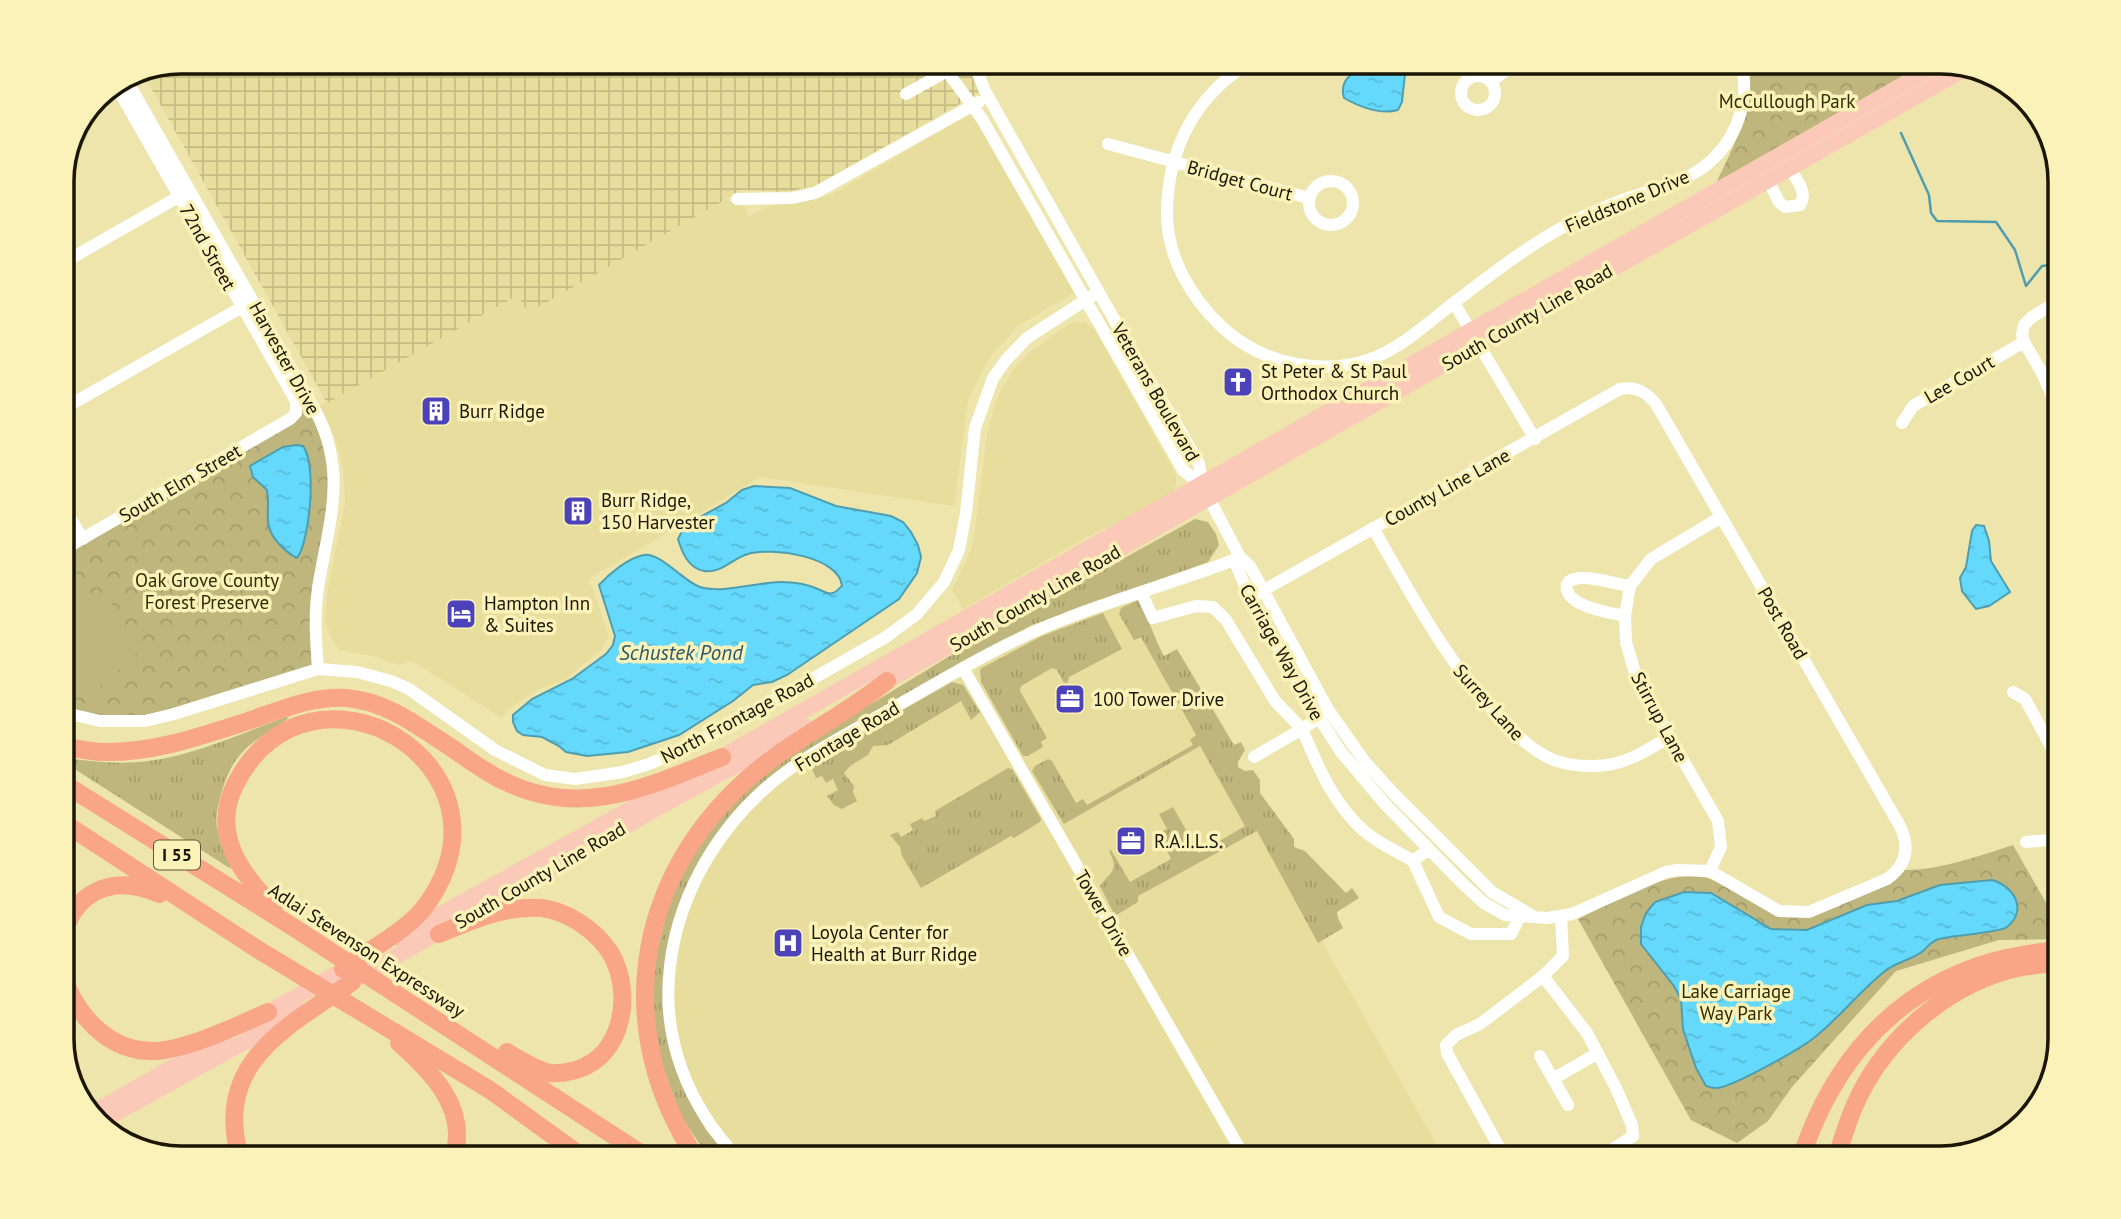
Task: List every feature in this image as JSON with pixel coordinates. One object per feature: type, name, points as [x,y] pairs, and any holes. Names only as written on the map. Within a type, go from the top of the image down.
[{"type":"highway","points":[[689,1146],[661,1091],[650,1054],[645,1013],[646,958],[666,887],[707,821],[745,780],[783,750],[859,704],[887,681]]},
{"type":"highway","points":[[74,748],[101,753],[142,751],[187,741],[298,704],[337,698],[367,701],[390,709],[502,780],[525,791],[555,797],[579,800],[615,796],[722,757]]},
{"type":"highway","points":[[237,1146],[234,1122],[236,1100],[248,1066],[299,1008],[381,952],[398,931],[426,905],[439,883],[452,835],[452,817],[446,796],[434,770],[421,755],[394,734],[359,721],[336,719],[312,722],[271,740],[256,753],[241,774],[228,801],[228,838],[236,861],[247,878],[293,927]]},
{"type":"highway","name":"Adlai Stevenson Expressway","points":[[74,790],[293,927],[630,1146]]},
{"type":"highway","name":"I 55","points":[[74,829],[257,949],[490,1090],[567,1146]]},
{"type":"highway","points":[[74,911],[81,902],[107,887],[127,884],[144,887],[257,949]]},
{"type":"highway","points":[[423,1012],[466,1030],[536,1068],[552,1073],[579,1069],[598,1059],[618,1032],[622,1013],[622,992],[615,963],[595,935],[573,919],[544,908],[529,908],[489,915],[439,934]]},
{"type":"highway","points":[[1805,1146],[1836,1079],[1875,1029],[1900,1007],[1931,988],[1978,966],[2008,957],[2048,951]]},
{"type":"highway","points":[[1840,1146],[1853,1107],[1862,1091],[1877,1066],[1910,1027],[1938,1004],[1976,983],[2022,967],[2048,964]]},
{"type":"highway","points":[[74,1001],[82,1014],[109,1037],[138,1049],[155,1051],[178,1047],[268,1012]]},
{"type":"highway","points":[[362,1011],[411,1053],[444,1090],[453,1111],[457,1136],[455,1146]]},
{"type":"main road","name":"South County Line Road","points":[[381,952],[439,934],[551,868],[887,681],[1206,491],[1476,337],[1923,74]]},
{"type":"main road","name":"South County Line Road","points":[[1476,337],[1768,180],[1955,74]]},
{"type":"main road","name":"South County Line Road","points":[[381,952],[938,632],[1206,491]]},
{"type":"main road","points":[[100,1109],[268,1012],[299,1008]]},
{"type":"main road","points":[[108,1117],[299,1008]]},
{"type":"street","points":[[906,94],[943,74]]},
{"type":"street","name":"Veterans Boulevard","points":[[955,74],[1183,470],[1206,491]]},
{"type":"street","name":"Veterans Boulevard","points":[[978,74],[988,97],[1098,292],[1199,464],[1206,491]]},
{"type":"street","name":"Fieldstone Drive","points":[[1234,74],[1220,84],[1196,111],[1172,161],[1167,215],[1171,243],[1180,271],[1190,290],[1211,317],[1253,348],[1283,362],[1308,366],[1340,366],[1384,354],[1403,344],[1525,251],[1569,224],[1609,205],[1686,178],[1703,168],[1723,149],[1740,118],[1744,91],[1742,74]]},
{"type":"street","points":[[1491,82],[1501,74]]},
{"type":"street","name":"Harvester Drive","points":[[124,90],[327,436],[334,464],[334,501],[317,603],[315,631],[318,669]]},
{"type":"street","name":"72nd Street","points":[[124,91],[180,197],[296,401],[296,412]]},
{"type":"street","points":[[737,198],[792,198],[815,193],[988,97]]},
{"type":"street","points":[[1108,144],[1172,161]]},
{"type":"street","name":"Bridget Court","points":[[1172,161],[1309,198]]},
{"type":"street","points":[[1768,180],[1779,202],[1785,207],[1800,205],[1804,196],[1803,190],[1789,168]]},
{"type":"street","points":[[74,257],[180,197]]},
{"type":"street","name":"North Frontage Road","points":[[74,715],[100,721],[145,721],[318,669],[357,672],[409,689],[495,750],[545,775],[575,779],[649,764],[682,750],[886,637],[904,626],[933,597],[944,582],[959,550],[965,521],[975,428],[993,379],[1006,360],[1027,338],[1098,292]]},
{"type":"street","points":[[1454,303],[1535,439]]},
{"type":"street","points":[[74,403],[242,307]]},
{"type":"street","points":[[2047,308],[2024,325],[2022,334],[2047,385]]},
{"type":"street","name":"Lee Court","points":[[1902,423],[1913,406],[2024,342]]},
{"type":"street","name":"County Line Lane","points":[[1250,598],[1620,389],[1629,388],[1647,393]]},
{"type":"street","name":"Post Road","points":[[1647,393],[1656,404],[1900,826],[1905,837],[1905,858]]},
{"type":"street","name":"South Elm Street","points":[[74,543],[290,419],[296,412]]},
{"type":"street","points":[[1206,491],[1240,556]]},
{"type":"street","name":"Stirrup Lane","points":[[1710,872],[1721,847],[1721,833],[1717,821],[1637,680],[1626,642],[1625,616],[1630,586],[1651,559],[1721,517]]},
{"type":"street","points":[[74,524],[83,538]]},
{"type":"street","name":"Surrey Lane","points":[[1373,528],[1456,668],[1485,703],[1527,744],[1554,760],[1571,764],[1607,765],[1628,759],[1670,737]]},
{"type":"street","name":"Carriage Way Drive","points":[[1324,715],[1250,566],[1240,556],[1237,567],[1250,598],[1324,715],[1385,804],[1462,883],[1493,909],[1505,915],[1519,918],[1572,914],[1666,872],[1691,870],[1710,872],[1779,911],[1809,912],[1886,879],[1896,873],[1905,858]]},
{"type":"street","name":"Frontage Road","points":[[727,1146],[695,1100],[681,1067],[669,1027],[667,989],[675,936],[685,902],[696,877],[732,823],[785,773],[818,751],[1007,644],[1063,620],[1240,556]]},
{"type":"street","points":[[1625,616],[1575,601],[1567,593],[1566,586],[1578,578],[1630,586]]},
{"type":"street","points":[[1141,592],[1153,618],[1196,606],[1213,607],[1226,620],[1275,701],[1302,729],[1339,805],[1365,832],[1413,861],[1440,917],[1471,934],[1511,934],[1519,918]]},
{"type":"street","name":"Tower Drive","points":[[963,668],[1238,1146]]},
{"type":"street","points":[[2013,692],[2025,699],[2048,740]]},
{"type":"street","points":[[1254,757],[1324,715]]},
{"type":"street","name":"Carriage Way Drive","points":[[1360,766],[1492,892],[1522,912],[1533,916]]},
{"type":"street","points":[[2026,842],[2048,840]]},
{"type":"street","points":[[1413,861],[1429,849]]},
{"type":"street","points":[[1462,883],[1472,872]]},
{"type":"street","points":[[1498,1146],[1447,1053],[1446,1045],[1457,1035],[1480,1024],[1543,976],[1563,956],[1562,916]]},
{"type":"street","points":[[1543,976],[1587,1033],[1632,1125],[1633,1136],[1618,1146]]},
{"type":"street","points":[[1553,1079],[1598,1053]]},
{"type":"street","points":[[1540,1056],[1568,1105]]},
{"type":"shaded area","points":[[181,74],[983,74],[988,88],[815,186],[785,192],[742,190],[528,313],[518,295],[327,403],[147,80]]},
{"type":"shaded area","points":[[973,112],[1074,293],[1019,325],[990,357],[968,401],[954,506],[760,477],[589,579],[609,636],[602,649],[566,679],[535,691],[507,711],[502,718],[411,660],[400,665],[339,650],[325,621],[328,588],[345,503],[343,468],[335,437],[320,406],[519,295],[529,312],[726,200],[745,207],[749,216],[771,205],[800,203],[833,194]]},
{"type":"shaded area","points":[[1072,322],[1085,322],[1095,330],[1171,465],[1176,475],[1176,485],[1173,491],[1159,502],[1085,538],[963,609],[952,589],[973,544],[988,429],[998,396],[1013,370],[1030,352]]},
{"type":"shaded area","points":[[1127,601],[1437,1146],[733,1146],[729,1142],[700,1102],[687,1074],[673,1015],[674,958],[691,899],[719,847],[757,802],[796,770],[1029,639]]},
{"type":"green space","name":"McCullough Park","points":[[1748,74],[1910,74],[1715,186],[1742,126],[1749,94]]},
{"type":"green space","name":"Oak Grove County Forest Preserve","points":[[311,405],[331,450],[318,669],[145,721],[74,713],[74,543]]},
{"type":"green space","points":[[1195,519],[1208,522],[1216,534],[1219,545],[1208,562],[1032,625],[805,752],[710,843],[698,862],[679,905],[664,972],[686,1094],[706,1130],[719,1146],[701,1146],[680,1115],[656,1046],[652,998],[657,951],[669,904],[690,860],[741,791],[807,743],[971,643]]},
{"type":"green space","points":[[106,595],[139,652],[97,690],[74,682],[74,603]]},
{"type":"green space","points":[[1138,600],[1164,656],[1177,649],[1234,745],[1241,742],[1245,750],[1238,767],[1245,771],[1253,770],[1260,780],[1260,793],[1294,839],[1294,847],[1305,851],[1346,893],[1352,888],[1359,898],[1337,912],[1343,928],[1318,943],[1257,831],[1138,896],[1138,902],[1115,916],[1100,886],[1114,867],[1109,851],[1111,850],[1130,882],[1171,859],[1158,834],[1167,829],[1159,814],[1173,807],[1199,853],[1245,826],[1200,746],[1064,824],[1032,771],[1035,766],[1048,759],[1052,761],[1076,803],[1083,799],[1087,805],[1193,745],[1190,740],[1196,735],[1141,637],[1134,640],[1119,614],[1121,608]]},
{"type":"green space","points":[[1103,613],[1122,649],[1069,677],[1068,682],[1064,683],[1057,670],[1052,668],[1021,686],[1020,691],[1047,738],[1041,742],[1043,747],[1023,756],[981,682],[980,669],[1042,636]]},
{"type":"green space","points":[[952,682],[963,685],[980,712],[971,720],[961,701],[888,745],[873,746],[868,755],[844,773],[854,786],[853,792],[857,801],[842,809],[834,805],[827,796],[838,790],[833,779],[826,783],[822,776],[816,778],[811,767],[816,759]]},
{"type":"green space","points":[[289,718],[248,747],[233,764],[227,776],[218,805],[216,823],[231,869],[74,769],[74,759],[127,763],[148,761],[218,743]]},
{"type":"green space","points":[[1008,768],[1012,769],[1041,819],[1040,822],[921,888],[902,856],[900,847],[890,835],[898,832],[901,837],[913,830],[910,824],[922,818],[924,821],[936,816],[935,811]]},
{"type":"green space","name":"Lake Carriage Way Park","points":[[2013,845],[2048,906],[2048,939],[1999,940],[1896,971],[1792,1087],[1768,1121],[1737,1143],[1691,1120],[1578,919],[1642,888],[1678,877],[1710,879],[1777,914],[1880,888],[1895,880],[1904,870],[1973,858]]},
{"type":"water","points":[[1405,74],[1402,102],[1398,110],[1384,112],[1370,109],[1344,98],[1343,87],[1351,75]]},
{"type":"water","points":[[303,446],[307,455],[311,484],[305,536],[297,558],[273,537],[268,524],[267,490],[253,477],[250,466],[283,447]]},
{"type":"water","name":"Schustek Pond","points":[[754,486],[790,488],[836,506],[891,516],[903,522],[918,545],[921,557],[917,573],[899,599],[787,675],[772,682],[753,685],[679,735],[628,752],[587,756],[566,752],[542,737],[523,735],[517,731],[513,715],[532,699],[572,679],[606,654],[613,645],[615,636],[599,585],[632,559],[650,555],[665,562],[694,584],[709,589],[786,582],[831,593],[842,586],[838,576],[829,567],[803,556],[787,553],[748,554],[710,571],[698,569],[690,563],[678,539],[685,525],[726,503],[742,490]]},
{"type":"water","points":[[1976,525],[1984,526],[1991,561],[2010,592],[1989,606],[1976,609],[1962,591],[1960,578],[1966,567],[1972,531]]},
{"type":"water","points":[[1992,880],[2007,887],[2016,899],[2017,913],[2007,927],[1934,941],[1919,954],[1885,971],[1808,1042],[1750,1075],[1716,1088],[1706,1086],[1696,1068],[1683,1029],[1681,999],[1641,944],[1641,927],[1646,913],[1655,902],[1684,892],[1711,893],[1771,929],[1807,930],[1867,905],[1897,901],[1940,885]]},
{"type":"waterway","points":[[1901,133],[1929,195],[1931,213],[1937,221],[1996,222],[2015,250],[2026,286],[2042,266],[2047,265]]},
{"type":"place","name":"St Peter & St Paul Orthodox Church","points":[[1238,382]]},
{"type":"place","name":"Burr Ridge","points":[[436,411]]},
{"type":"place","name":"Burr Ridge, 150 Harvester","points":[[578,511]]},
{"type":"place","name":"Hampton Inn & Suites","points":[[461,614]]},
{"type":"place","name":"100 Tower Drive","points":[[1070,699]]},
{"type":"place","name":"R.A.I.L.S.","points":[[1131,841]]},
{"type":"place","name":"Loyola Center for Health at Burr Ridge","points":[[788,943]]}]
